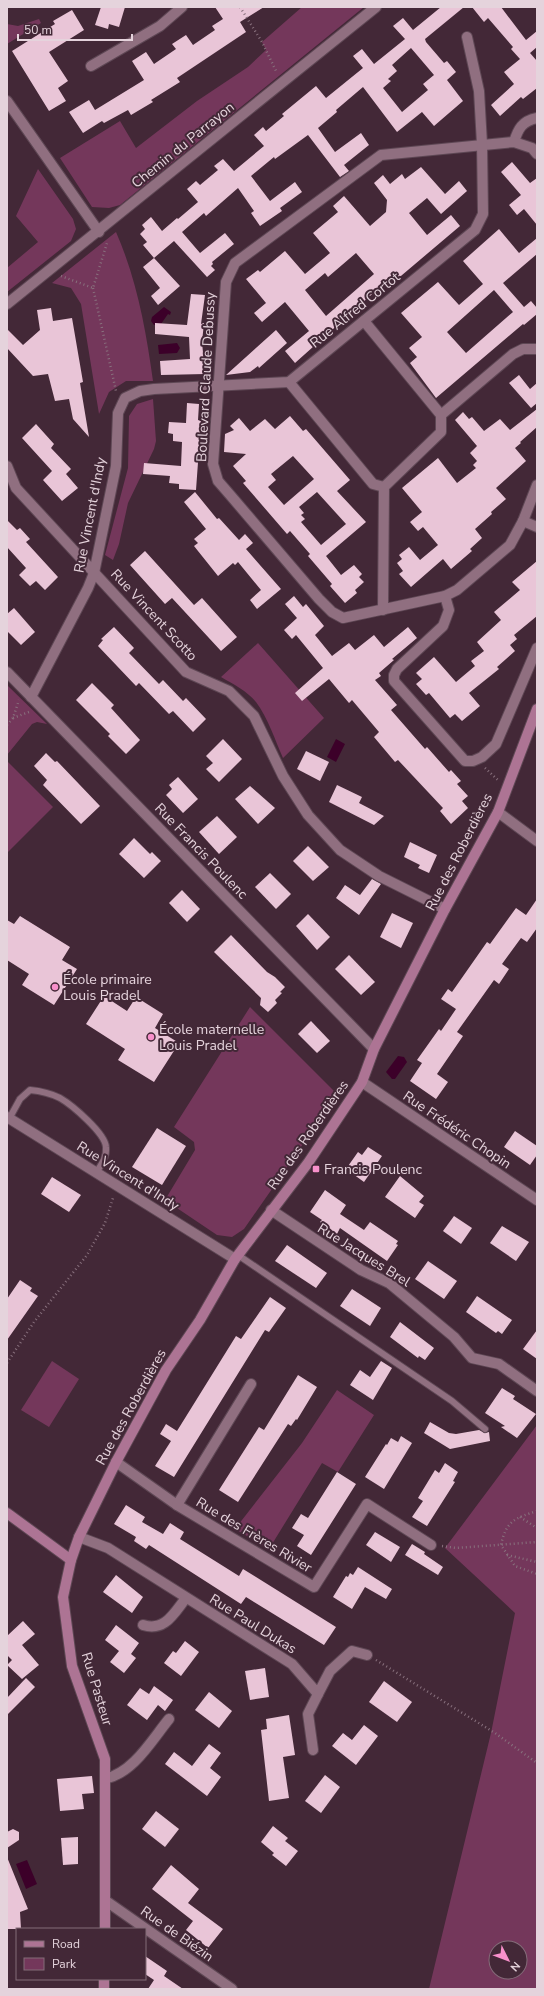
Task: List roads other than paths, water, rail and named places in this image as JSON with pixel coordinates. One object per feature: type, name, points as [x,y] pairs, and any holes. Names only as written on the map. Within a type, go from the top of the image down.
[{"type":"street","points":[[91,66],[160,26],[182,7]]},
{"type":"street","name":"Chemin du Parrayon","points":[[7,304],[47,271],[99,232],[376,7]]},
{"type":"street","name":"Rue Alfred Cortot","points":[[289,382],[475,230],[483,214],[482,144],[479,91],[467,37]]},
{"type":"street","points":[[7,101],[99,232]]},
{"type":"street","points":[[514,142],[518,130],[529,120],[537,118]]},
{"type":"street","name":"Boulevard Claude Debussy","points":[[537,154],[532,148],[514,142],[381,155],[235,263],[226,282],[213,464],[218,481],[319,599],[332,612],[344,618],[445,596],[457,590],[510,545],[534,500],[537,485]]},
{"type":"street","points":[[364,321],[441,415],[441,432],[384,487],[383,610]]},
{"type":"street","points":[[441,415],[513,354],[523,349],[537,349]]},
{"type":"street","points":[[218,386],[289,382],[373,484],[384,487]]},
{"type":"street","name":"Rue Vincent d'Indy","points":[[31,697],[88,588],[94,573],[116,466],[118,413],[125,398],[140,391],[154,389],[218,386]]},
{"type":"street","name":"Rue Vincent Scotto","points":[[7,466],[16,488],[186,672],[229,691],[254,716],[287,783],[308,815],[340,850],[379,876],[445,909]]},
{"type":"street","points":[[523,521],[537,527]]},
{"type":"street","points":[[445,596],[449,610],[443,626],[397,669],[394,675],[394,681],[465,761],[482,758],[496,744],[537,648]]},
{"type":"street","name":"Rue Francis Poulenc","points":[[7,672],[374,1049]]},
{"type":"street","name":"Rue des Roberdières","points":[[71,1560],[79,1537],[116,1462],[166,1370],[200,1320],[236,1257],[308,1163],[362,1082],[374,1049],[445,909],[498,812],[537,709]]},
{"type":"street","points":[[498,812],[537,841]]},
{"type":"street","name":"Rue Frédéric Chopin","points":[[362,1082],[537,1200]]},
{"type":"street","name":"Rue Vincent d'Indy","points":[[8,1118],[117,1186],[236,1257]]},
{"type":"street","name":"Rue Jacques Brel","points":[[271,1210],[361,1270],[389,1283],[454,1337],[472,1358],[498,1364],[537,1391]]},
{"type":"street","points":[[177,1505],[251,1384]]},
{"type":"street","name":"Rue des Frères Rivier","points":[[116,1462],[177,1505],[314,1587],[367,1504],[431,1545]]},
{"type":"street","points":[[7,1513],[71,1560]]},
{"type":"street","name":"Rue Paul Dukas","points":[[79,1537],[108,1548],[292,1664],[318,1694]]},
{"type":"street","name":"Rue Pasteur","points":[[71,1560],[63,1597],[72,1666],[105,1759],[105,1928]]},
{"type":"street","points":[[143,1625],[152,1628],[161,1625],[170,1618],[186,1598]]},
{"type":"street","points":[[313,1750],[308,1714],[330,1671],[352,1651],[367,1655]]},
{"type":"street","points":[[105,1779],[115,1777],[130,1768],[169,1720]]},
{"type":"street","name":"Rue de Biézin","points":[[106,1901],[145,1928]]},
{"type":"street","name":"Rue de Biézin","points":[[146,1929],[232,1989]]},
{"type":"lane","points":[[8,1118],[20,1099],[30,1090],[42,1091],[60,1098],[77,1111],[97,1131],[106,1147],[103,1163],[96,1173]]},
{"type":"lane","points":[[236,1257],[452,1401],[485,1429]]},
{"type":"place","name":"École primaire Louis Pradel","points":[[55,987]]},
{"type":"place","name":"École maternelle Louis Pradel","points":[[151,1037]]},
{"type":"place","name":"Francis Poulenc","points":[[316,1169]]}]
